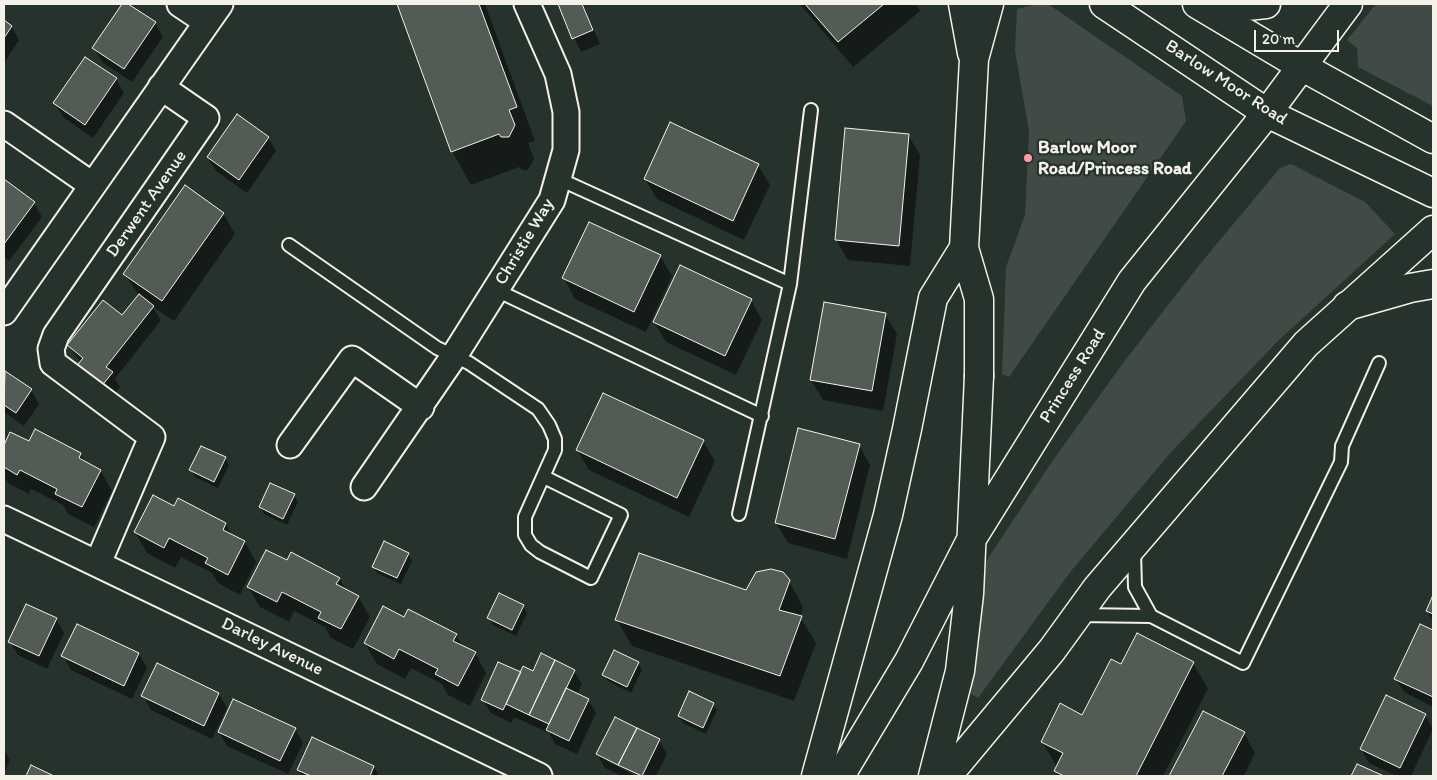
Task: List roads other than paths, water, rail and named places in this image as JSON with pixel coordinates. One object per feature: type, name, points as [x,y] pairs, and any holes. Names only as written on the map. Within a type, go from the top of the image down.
[{"type":"main road","points":[[963,4],[974,59]]},
{"type":"main road","points":[[934,776],[960,670],[969,594],[979,376],[979,299],[964,248],[974,59],[989,4]]},
{"type":"main road","name":"Barlow Moor Road","points":[[1104,4],[1267,113],[1433,193]]},
{"type":"main road","points":[[1198,4],[1301,66],[1433,139]]},
{"type":"main road","points":[[1222,4],[1247,6],[1266,4]]},
{"type":"main road","name":"Princess Road","points":[[840,776],[909,661],[971,540],[1132,281],[1267,113],[1348,4]]},
{"type":"main road","points":[[946,776],[1052,650],[1134,544],[1306,344],[1433,230]]},
{"type":"main road","points":[[816,776],[888,515],[908,429],[933,298],[964,248]]},
{"type":"main road","points":[[1347,306],[1410,288],[1433,284]]},
{"type":"street","points":[[4,312],[92,184],[214,13],[180,4]]},
{"type":"street","name":"Christie Way","points":[[364,487],[421,407],[552,200],[566,150],[566,112],[558,74],[527,4]]},
{"type":"street","name":"Derwent Avenue","points":[[98,563],[152,437],[53,363],[51,349],[56,335],[206,118],[161,87]]},
{"type":"street","points":[[4,124],[92,184]]},
{"type":"street","points":[[290,445],[352,359],[421,407]]},
{"type":"street","name":"Darley Avenue","points":[[4,519],[98,563],[514,771],[539,776]]},
{"type":"lane","points":[[739,514],[790,284],[811,110]]},
{"type":"lane","points":[[559,179],[790,284]]},
{"type":"lane","points":[[289,245],[437,348],[470,363],[538,410],[549,425],[555,439],[555,450],[525,517],[525,535],[531,545],[540,552],[591,578],[621,515],[544,477]]},
{"type":"lane","points":[[496,290],[762,416]]},
{"type":"lane","points":[[1077,616],[1151,616],[1243,663],[1341,462],[1342,446],[1379,364]]},
{"type":"lane","points":[[1134,544],[1133,566],[1135,587],[1151,616]]},
{"type":"place","name":"Barlow Moor Road/Princess Road","points":[[1028,158]]}]
